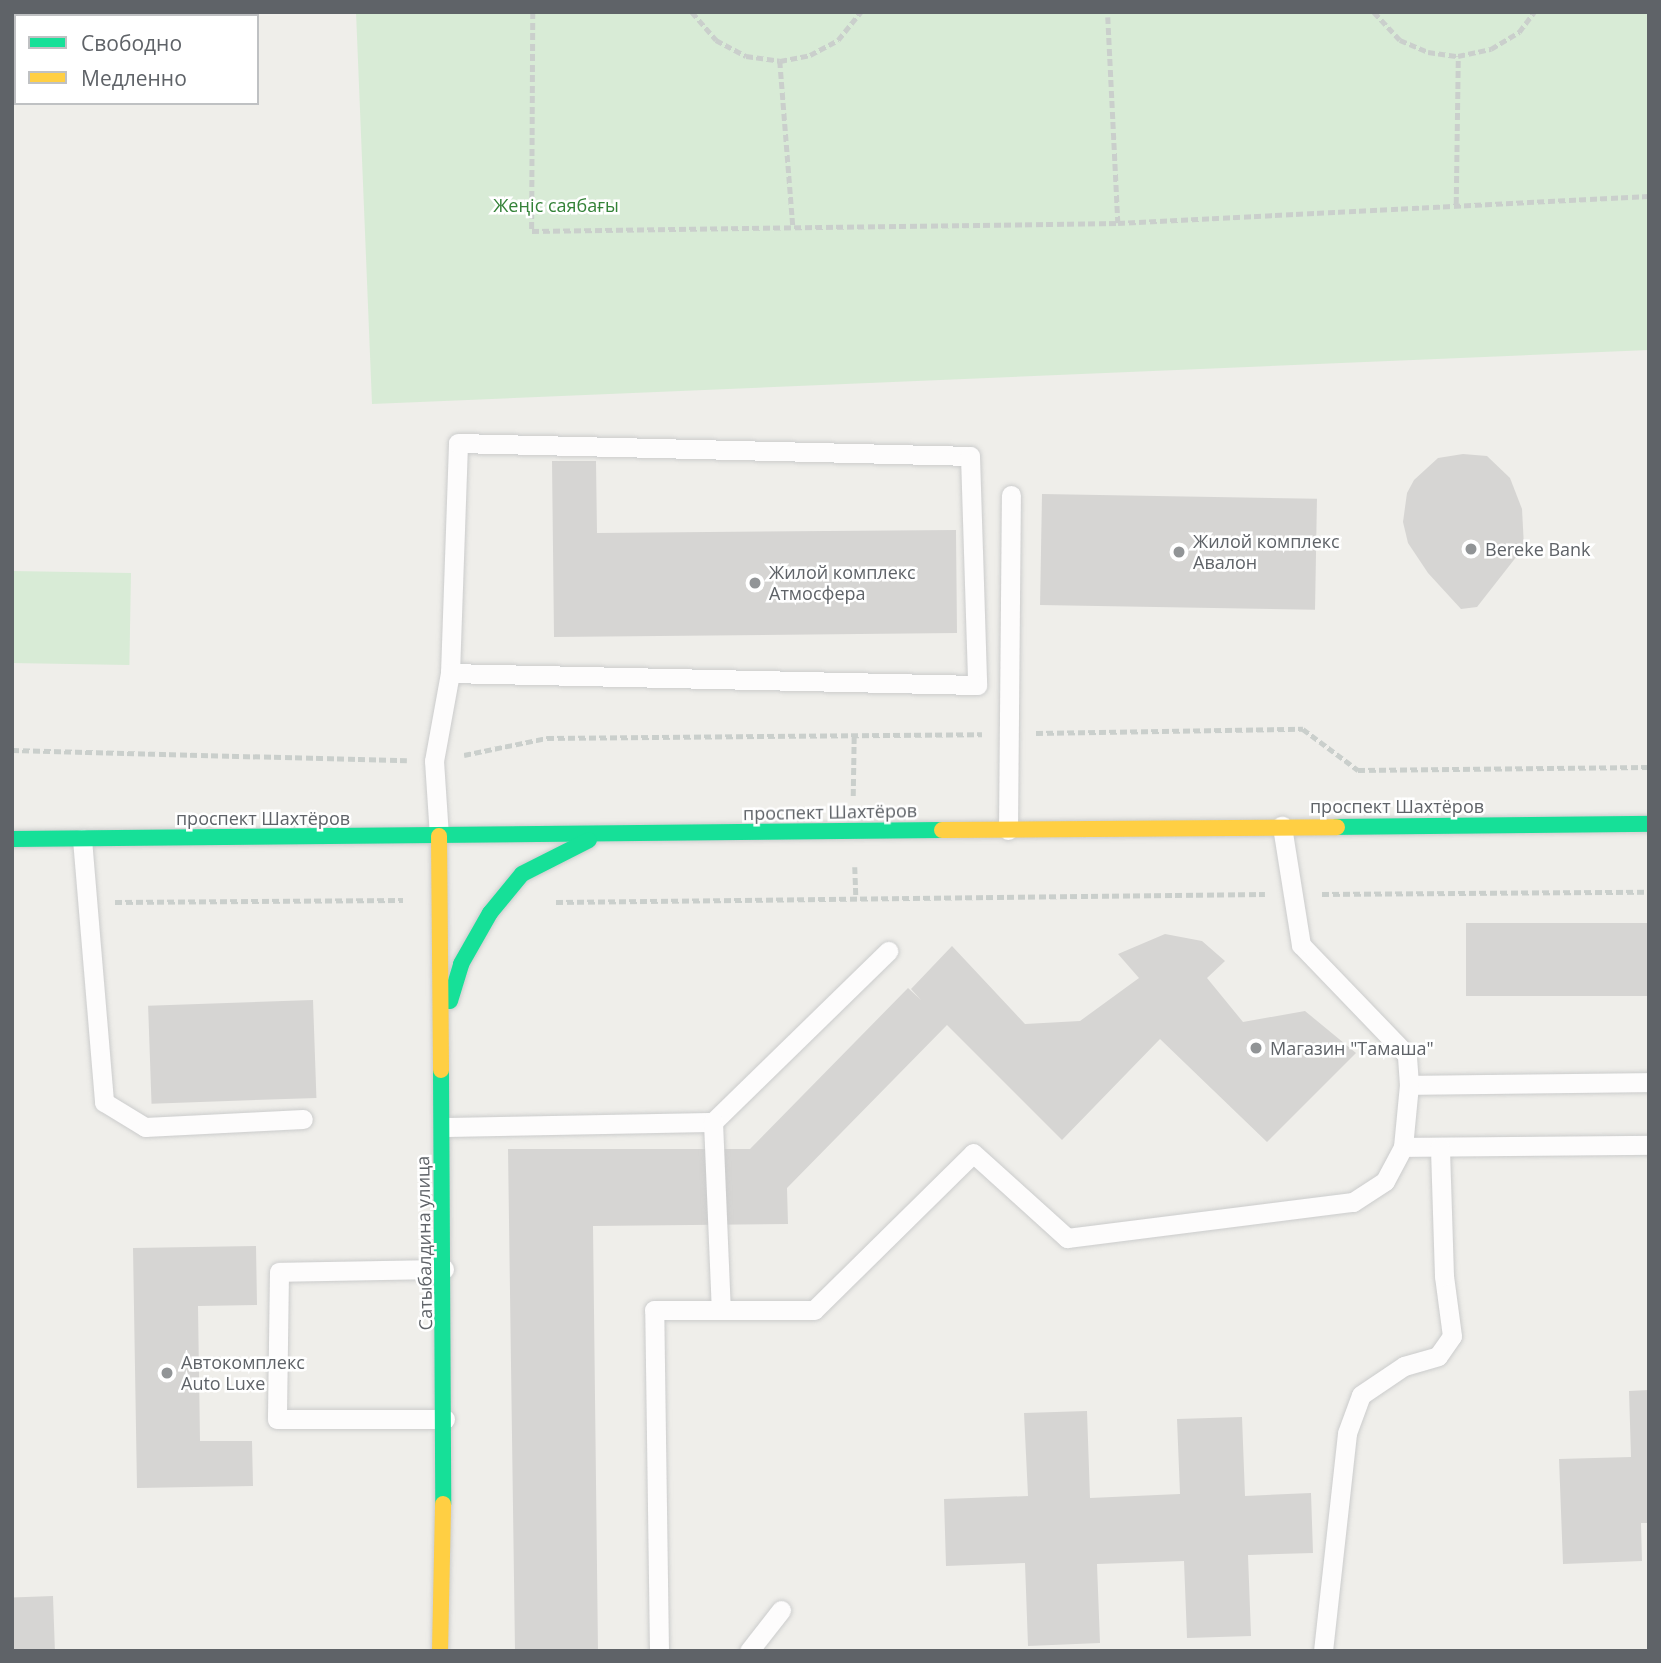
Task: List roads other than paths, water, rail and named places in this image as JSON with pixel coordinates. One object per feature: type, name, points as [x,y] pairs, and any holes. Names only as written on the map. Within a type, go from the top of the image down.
[{"type":"main road","name":"проспект Шахтёров","points":[[12,839],[1649,824]]},
{"type":"main road","points":[[441,1030],[461,964],[500,901],[532,868],[570,846],[609,834]]},
{"type":"main road","name":"Сатыбалдина улица","points":[[439,836],[445,1419],[440,1651]]},
{"type":"lane","points":[[439,836],[435,761],[450,673],[458,443],[970,456],[977,685],[450,673]]},
{"type":"lane","points":[[1008,830],[1011,495]]},
{"type":"lane","points":[[659,1651],[654,1310],[814,1310],[973,1153],[1067,1238],[1353,1202],[1385,1181],[1404,1147],[1409,1085],[1407,1055],[1301,945],[1282,826]]},
{"type":"lane","points":[[82,839],[104,1102],[145,1127],[303,1119]]},
{"type":"lane","points":[[443,1127],[713,1122],[888,951]]},
{"type":"lane","points":[[1409,1085],[1649,1082]]},
{"type":"lane","points":[[713,1122],[721,1310]]},
{"type":"lane","points":[[1404,1147],[1649,1145]]},
{"type":"lane","points":[[1323,1651],[1347,1433],[1361,1395],[1404,1366],[1438,1356],[1452,1336],[1444,1276],[1440,1147]]},
{"type":"lane","points":[[444,1269],[279,1272],[277,1419],[445,1419]]},
{"type":"lane","points":[[749,1651],[781,1610]]},
{"type":"place","name":"Bereke Bank","points":[[1471,549]]},
{"type":"place","name":"Жилой комплекс Авалон","points":[[1179,552]]},
{"type":"place","name":"Жилой комплекс Атмосфера","points":[[755,583]]},
{"type":"place","name":"Магазин \"Тамаша\"","points":[[1256,1048]]},
{"type":"place","name":"Автокомплекс Auto Luxe","points":[[167,1373]]},
{"type":"park label","name":"Жеңіс саябағы","points":[[556,205]]}]
